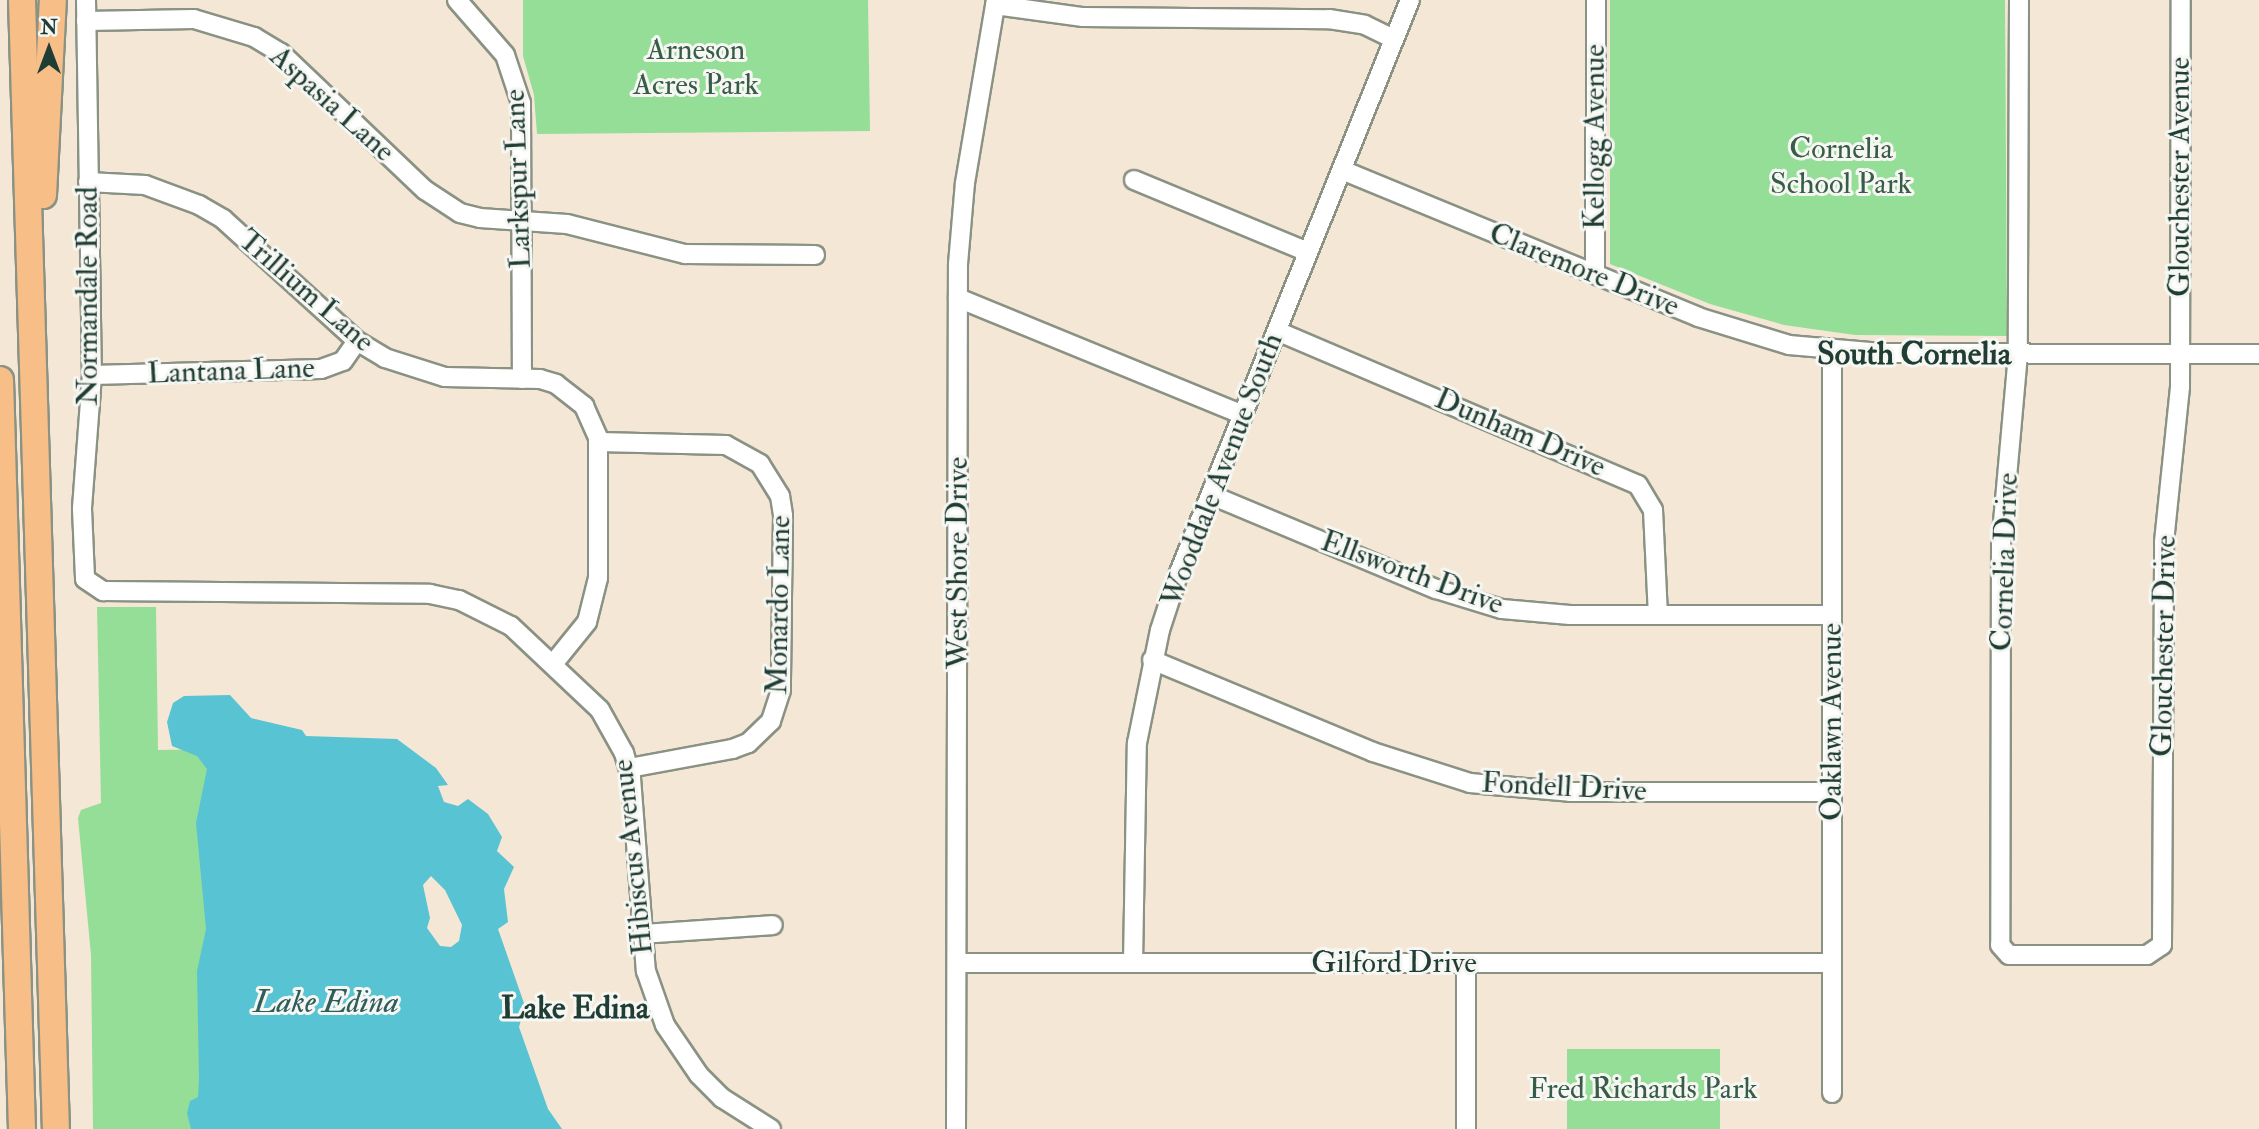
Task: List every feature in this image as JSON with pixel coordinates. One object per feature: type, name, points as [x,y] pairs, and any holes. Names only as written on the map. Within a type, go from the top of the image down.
[{"type":"highway","points":[[22,0],[56,1129]]},
{"type":"highway","points":[[29,268],[42,218],[53,0]]},
{"type":"highway","points":[[0,380],[22,1129]]},
{"type":"street","name":"Normandale Road","points":[[86,0],[92,375],[81,567],[93,588]]},
{"type":"street","name":"Larkspur Lane","points":[[457,0],[491,35],[515,78],[521,103],[522,379]]},
{"type":"street","name":"Wooddale Avenue South","points":[[1133,963],[1133,801],[1137,743],[1152,660],[1178,575],[1410,0]]},
{"type":"street","name":"Kellogg Avenue","points":[[1595,275],[1596,0]]},
{"type":"street","name":"Cornelia Drive","points":[[2019,0],[2018,354],[2001,543],[2000,945],[2009,955],[2147,955],[2159,951],[2162,938]]},
{"type":"street","name":"Glouchester Avenue","points":[[2180,354],[2181,0]]},
{"type":"street","points":[[995,3],[1083,17],[1338,19],[1365,24],[1394,39]]},
{"type":"street","name":"West Shore Drive","points":[[956,1129],[960,224],[995,3]]},
{"type":"street","name":"Aspasia Lane","points":[[86,21],[194,19],[254,37],[281,53],[442,203],[480,218],[567,224],[685,254],[815,255]]},
{"type":"street","name":"Claremore Drive","points":[[1342,170],[1743,334],[1832,351],[2259,354]]},
{"type":"street","points":[[1134,180],[1308,253]]},
{"type":"street","name":"Trillium Lane","points":[[88,182],[145,185],[199,205],[223,219],[357,341],[385,358],[445,377],[540,379],[571,393],[593,421],[598,442],[595,600],[580,632],[553,664]]},
{"type":"street","points":[[958,298],[1243,415]]},
{"type":"street","name":"Dunham Drive","points":[[1277,331],[1638,485],[1653,510],[1658,615]]},
{"type":"street","name":"Lantana Lane","points":[[92,375],[321,369],[343,361],[357,341]]},
{"type":"street","name":"Oaklawn Avenue","points":[[1832,351],[1832,1093]]},
{"type":"street","name":"Glouchester Drive","points":[[2162,938],[2164,542],[2178,426],[2180,354]]},
{"type":"street","name":"Monardo Lane","points":[[598,442],[726,445],[760,464],[780,496],[783,516],[781,690],[771,722],[748,743],[732,749],[629,768]]},
{"type":"street","name":"Ellsworth Drive","points":[[1211,495],[1469,600],[1537,614],[1832,615]]},
{"type":"street","name":"Hibiscus Avenue","points":[[93,588],[430,594],[486,611],[511,626],[600,710],[629,768],[642,934],[654,999],[680,1050],[722,1098],[771,1129]]},
{"type":"street","name":"Fondell Drive","points":[[1152,660],[1373,752],[1470,783],[1570,792],[1832,792]]},
{"type":"street","points":[[642,934],[773,925]]},
{"type":"street","name":"Gilford Drive","points":[[957,963],[1832,963]]},
{"type":"street","points":[[1466,963],[1466,1129]]},
{"type":"green space","name":"Arneson Acres Park","points":[[523,0],[868,0],[870,131],[537,134],[534,95],[523,56]]},
{"type":"green space","name":"Cornelia School Park","points":[[1610,0],[2005,0],[2007,336],[1855,335],[1784,325],[1710,304],[1610,264]]},
{"type":"green space","points":[[97,607],[156,607],[158,750],[223,749],[224,1129],[93,1129],[91,955],[78,818],[81,810],[101,803]]},
{"type":"green space","name":"Fred Richards Park","points":[[1567,1049],[1720,1049],[1720,1129],[1567,1129]]},
{"type":"water","name":"Lake Edina","points":[[230,695],[251,718],[302,730],[306,736],[397,739],[436,768],[448,785],[438,786],[444,802],[458,806],[468,799],[488,814],[502,837],[497,851],[514,867],[504,889],[508,922],[498,929],[525,1006],[519,1027],[548,1109],[562,1129],[191,1129],[187,1113],[190,1101],[198,1097],[199,1079],[197,971],[206,929],[196,823],[207,769],[197,756],[172,746],[167,722],[173,703],[184,696]],"holes":[[[431,876],[445,890],[462,925],[459,941],[451,947],[440,946],[427,928],[430,918],[423,885]]]},
{"type":"district","name":"South Cornelia","points":[[1914,354]]},
{"type":"district","name":"Lake Edina","points":[[575,1008]]}]
